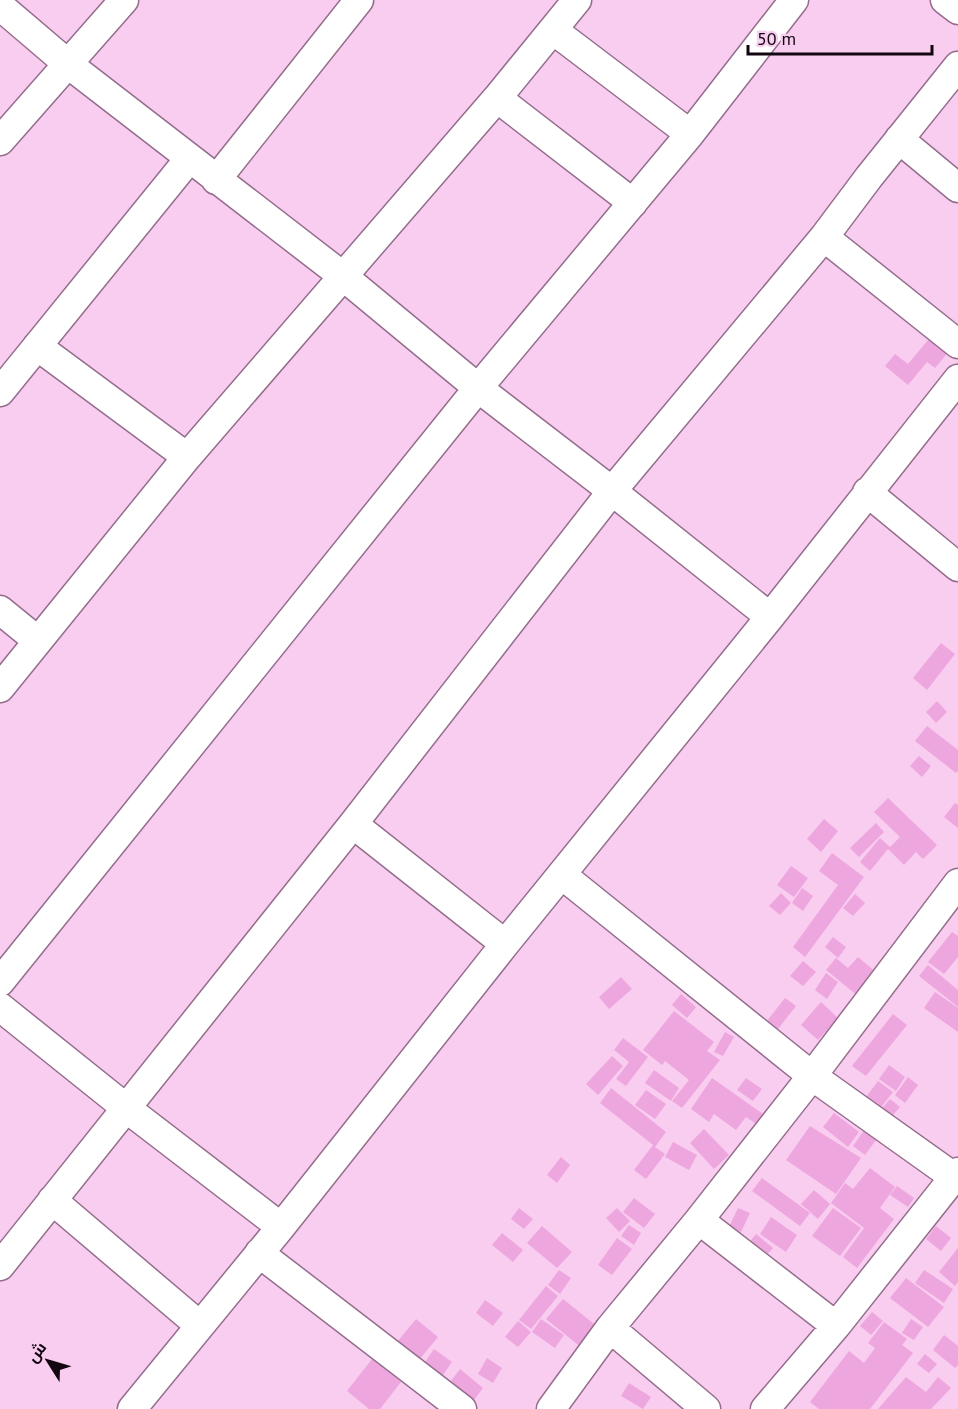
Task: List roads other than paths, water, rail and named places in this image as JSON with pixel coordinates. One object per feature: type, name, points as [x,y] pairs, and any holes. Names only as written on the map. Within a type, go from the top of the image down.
[{"type":"street","points":[[0,141],[124,0]]},
{"type":"street","points":[[216,180],[359,0]]},
{"type":"street","points":[[0,688],[187,457],[497,98],[577,0]]},
{"type":"street","points":[[0,982],[478,388],[690,134],[794,0]]},
{"type":"street","points":[[945,0],[958,10]]},
{"type":"street","points":[[0,6],[68,64],[344,277],[478,388],[770,617]]},
{"type":"street","points":[[553,30],[690,134]]},
{"type":"street","points":[[0,1266],[353,824],[612,491],[824,237],[958,66]]},
{"type":"street","points":[[497,98],[633,203]]},
{"type":"street","points":[[899,139],[958,188]]},
{"type":"street","points":[[0,393],[189,159]]},
{"type":"street","points":[[824,237],[958,344]]},
{"type":"street","points":[[37,346],[187,457]]},
{"type":"street","points":[[132,1409],[770,617],[958,379]]},
{"type":"street","points":[[867,492],[958,567]]},
{"type":"street","points":[[0,610],[38,641]]},
{"type":"street","points":[[353,824],[505,944]]},
{"type":"street","points":[[562,875],[812,1076],[957,1177],[765,1409]]},
{"type":"street","points":[[551,1409],[610,1328],[699,1220],[956,891]]},
{"type":"street","points":[[0,1007],[280,1227]]},
{"type":"street","points":[[52,1200],[199,1325]]},
{"type":"street","points":[[699,1220],[836,1326]]},
{"type":"street","points":[[259,1253],[462,1409]]},
{"type":"street","points":[[610,1328],[706,1409]]}]
